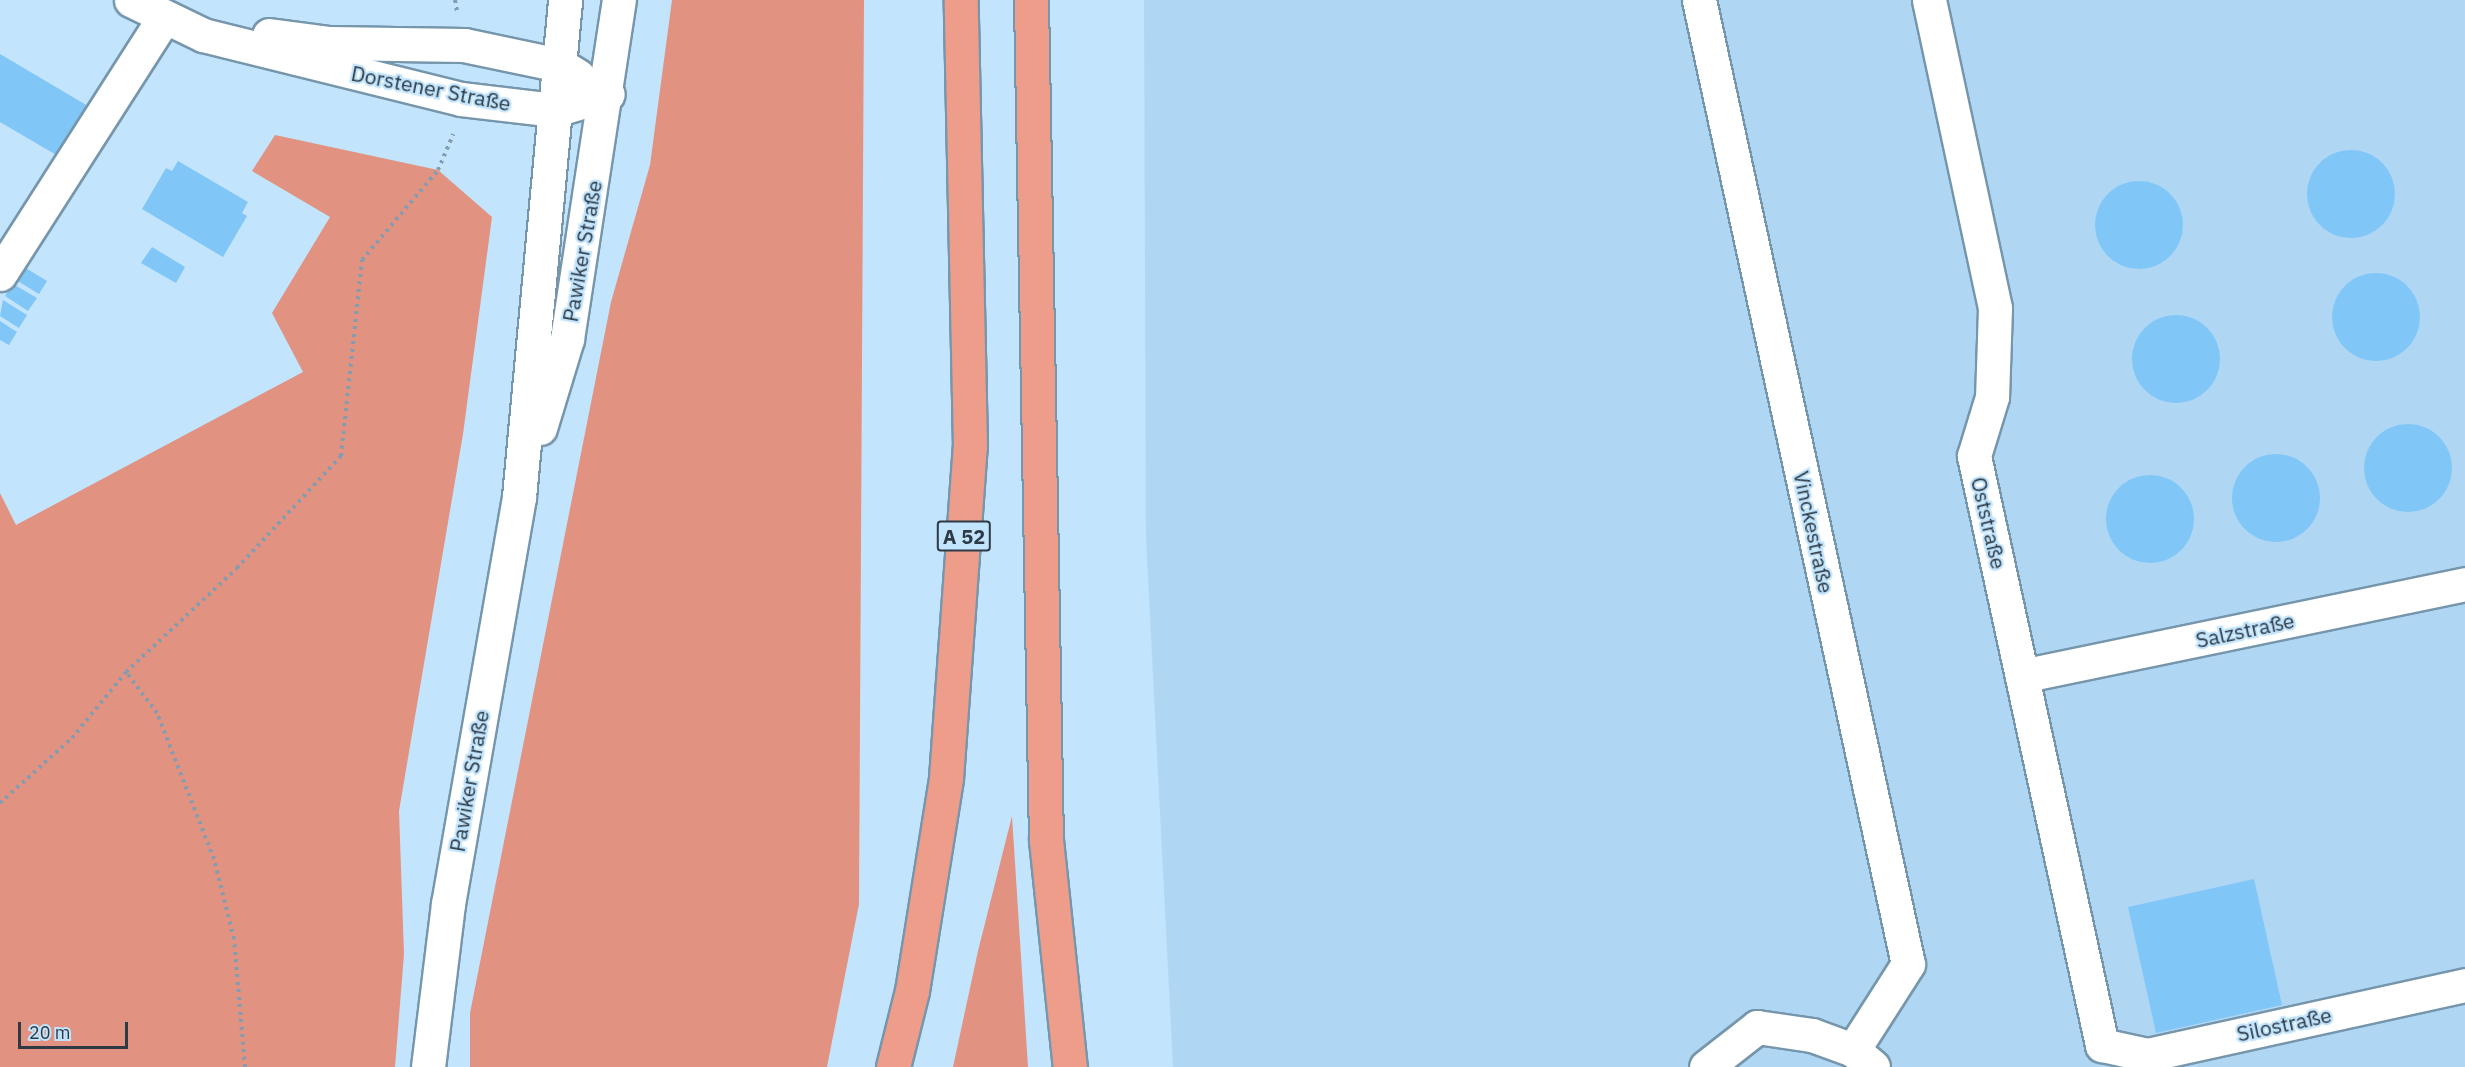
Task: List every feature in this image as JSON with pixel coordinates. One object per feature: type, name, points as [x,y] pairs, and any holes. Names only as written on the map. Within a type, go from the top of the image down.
[{"type":"highway","name":"A 52","points":[[893,1067],[912,991],[946,778],[970,447],[961,0]]},
{"type":"highway","points":[[1031,0],[1046,840],[1070,1067]]},
{"type":"street","name":"Dorstener Straße","points":[[131,0],[203,35],[461,99],[555,110],[608,94]]},
{"type":"street","name":"Pawiker Straße","points":[[428,1067],[447,904],[519,497],[565,0]]},
{"type":"street","name":"Pawiker Straße","points":[[519,497],[567,339],[608,94],[619,0]]},
{"type":"street","name":"Vinckestraße","points":[[1699,0],[1908,963],[1863,1058]]},
{"type":"street","name":"Oststraße","points":[[1929,0],[1995,308],[1992,397],[1974,456],[2026,675],[2102,1045]]},
{"type":"street","name":"Dorstener Straße","points":[[164,18],[329,43],[464,45],[560,65],[608,94]]},
{"type":"street","points":[[0,274],[164,18]]},
{"type":"street","name":"Salzstraße","points":[[2026,675],[2465,584]]},
{"type":"street","name":"Silostraße","points":[[2102,1045],[2147,1054],[2465,985]]},
{"type":"street","points":[[1706,1067],[1757,1028],[1812,1035],[1863,1058]]},
{"type":"path","points":[[0,803],[72,738],[126,672],[237,568],[341,456],[362,260],[438,170],[450,147]]},
{"type":"path","points":[[126,672],[157,713],[214,859],[234,939],[245,1067]]},
{"type":"shaded area","points":[[672,0],[864,0],[859,904],[827,1067],[470,1067],[470,1013],[611,302],[650,165]]},
{"type":"shaded area","points":[[1144,0],[2465,0],[2465,1067],[1173,1067],[1146,538]]},
{"type":"shaded area","points":[[275,135],[438,170],[492,217],[463,434],[399,811],[404,954],[395,1067],[0,1067],[0,493],[16,525],[303,372],[272,313],[330,217],[252,171]]},
{"type":"shaded area","points":[[1012,816],[1028,1067],[953,1067],[978,951]]},
{"type":"building","points":[[0,54],[88,106],[58,156],[0,122]]},
{"type":"building","points":[[2351,150],[2368,153],[2382,163],[2392,177],[2395,194],[2392,211],[2382,225],[2368,235],[2351,238],[2334,235],[2320,225],[2310,211],[2307,194],[2310,177],[2320,163],[2334,153]]},
{"type":"building","points":[[178,161],[248,202],[242,213],[247,216],[223,257],[142,209],[166,168],[172,171]]},
{"type":"building","points":[[2139,181],[2156,184],[2170,194],[2180,208],[2183,225],[2180,242],[2170,256],[2156,266],[2139,269],[2122,266],[2108,256],[2098,242],[2095,225],[2098,208],[2108,194],[2122,184]]},
{"type":"building","points":[[152,247],[185,267],[176,283],[141,263]]},
{"type":"building","points":[[24,267],[47,281],[39,294],[16,280]]},
{"type":"building","points":[[2376,273],[2393,276],[2407,286],[2417,300],[2420,317],[2417,334],[2407,348],[2393,358],[2376,361],[2359,358],[2345,348],[2335,334],[2332,317],[2335,300],[2345,286],[2359,276]]},
{"type":"building","points":[[13,284],[37,298],[28,311],[5,296]]},
{"type":"building","points":[[3,300],[27,315],[19,328],[0,316]]},
{"type":"building","points":[[2176,315],[2193,318],[2207,328],[2217,342],[2220,359],[2217,376],[2207,390],[2193,400],[2176,403],[2159,400],[2145,390],[2135,376],[2132,359],[2135,342],[2145,328],[2159,318]]},
{"type":"building","points":[[0,321],[17,332],[9,345],[0,340]]},
{"type":"building","points":[[2408,424],[2425,427],[2439,437],[2449,451],[2452,468],[2449,485],[2439,499],[2425,509],[2408,512],[2391,509],[2377,499],[2367,485],[2364,468],[2367,451],[2377,437],[2391,427]]},
{"type":"building","points":[[2276,454],[2293,457],[2307,467],[2317,481],[2320,498],[2317,515],[2307,529],[2293,539],[2276,542],[2259,539],[2245,529],[2235,515],[2232,498],[2235,481],[2245,467],[2259,457]]},
{"type":"building","points":[[2150,475],[2167,478],[2181,488],[2191,502],[2194,519],[2191,536],[2181,550],[2167,560],[2150,563],[2133,560],[2119,550],[2109,536],[2106,519],[2109,502],[2119,488],[2133,478]]},
{"type":"building","points":[[2254,879],[2282,1005],[2156,1033],[2128,907]]}]
